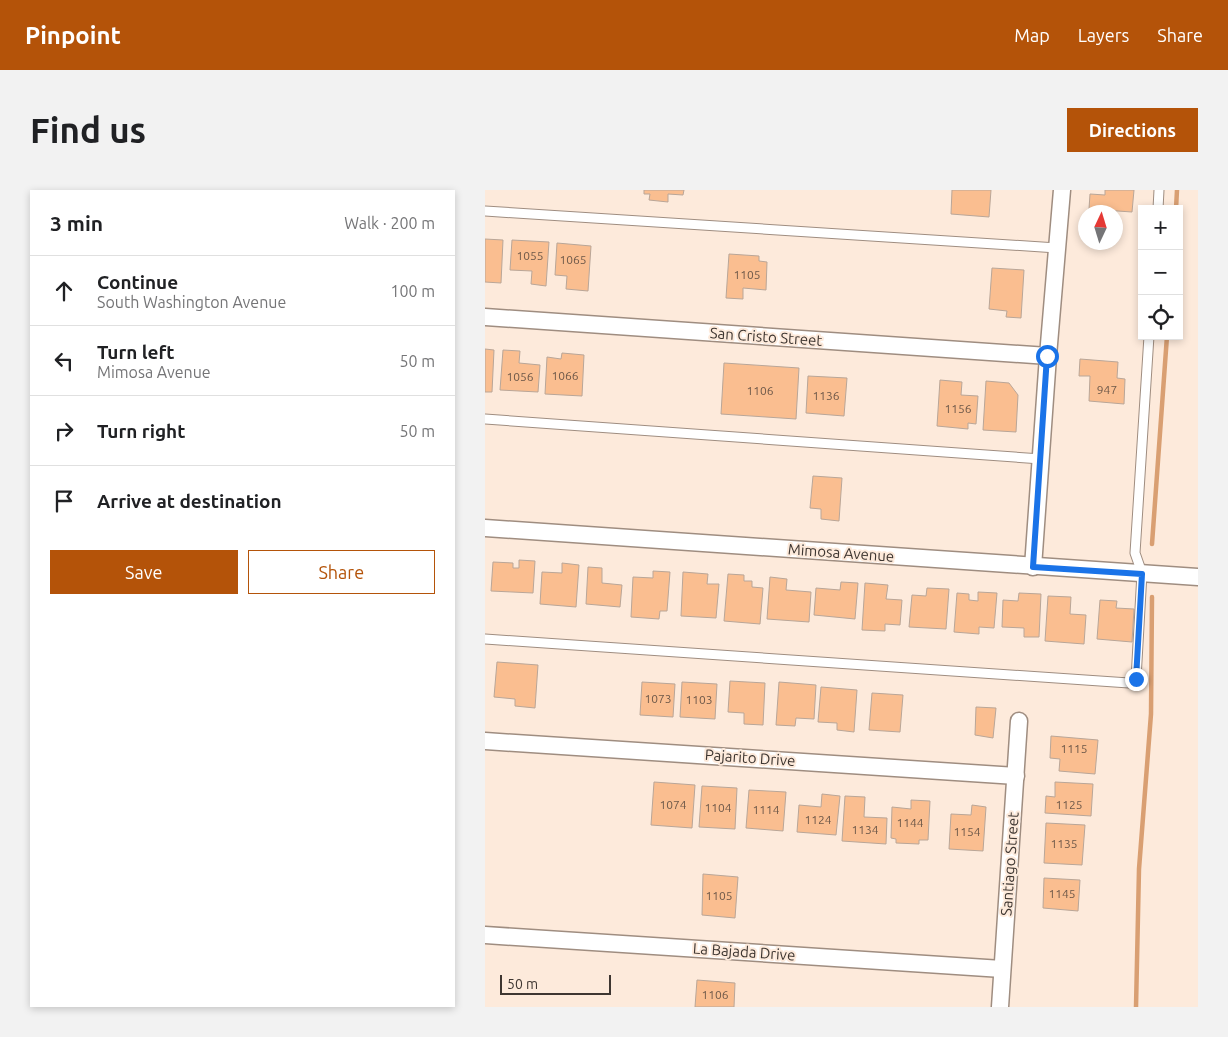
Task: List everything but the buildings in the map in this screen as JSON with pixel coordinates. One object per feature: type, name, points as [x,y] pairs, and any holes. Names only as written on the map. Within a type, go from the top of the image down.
[{"type":"street","points":[[1033,567],[1047,356],[1062,190]]},
{"type":"street","name":"San Cristo Street","points":[[485,317],[1047,356]]},
{"type":"street","name":"Mimosa Avenue","points":[[485,528],[1198,577]]},
{"type":"street","name":"Santiago Street","points":[[1000,1007],[1019,721]]},
{"type":"street","name":"Pajarito Drive","points":[[485,741],[1015,776]]},
{"type":"street","name":"La Bajada Drive","points":[[485,935],[1002,969]]},
{"type":"lane","points":[[1157,205],[1159,190]]},
{"type":"lane","points":[[485,211],[1057,248]]},
{"type":"lane","points":[[485,639],[1129,683],[1136,679],[1142,574],[1135,553],[1149,340]]},
{"type":"lane","points":[[485,419],[1041,459]]},
{"type":"waterway","points":[[1176,205],[1177,190]]},
{"type":"waterway","points":[[1152,544],[1167,340]]},
{"type":"waterway","points":[[1136,1007],[1139,869],[1151,714],[1152,597]]},
{"type":"route","points":[[1047,356],[1033,567],[1142,574],[1136,679]]}]
